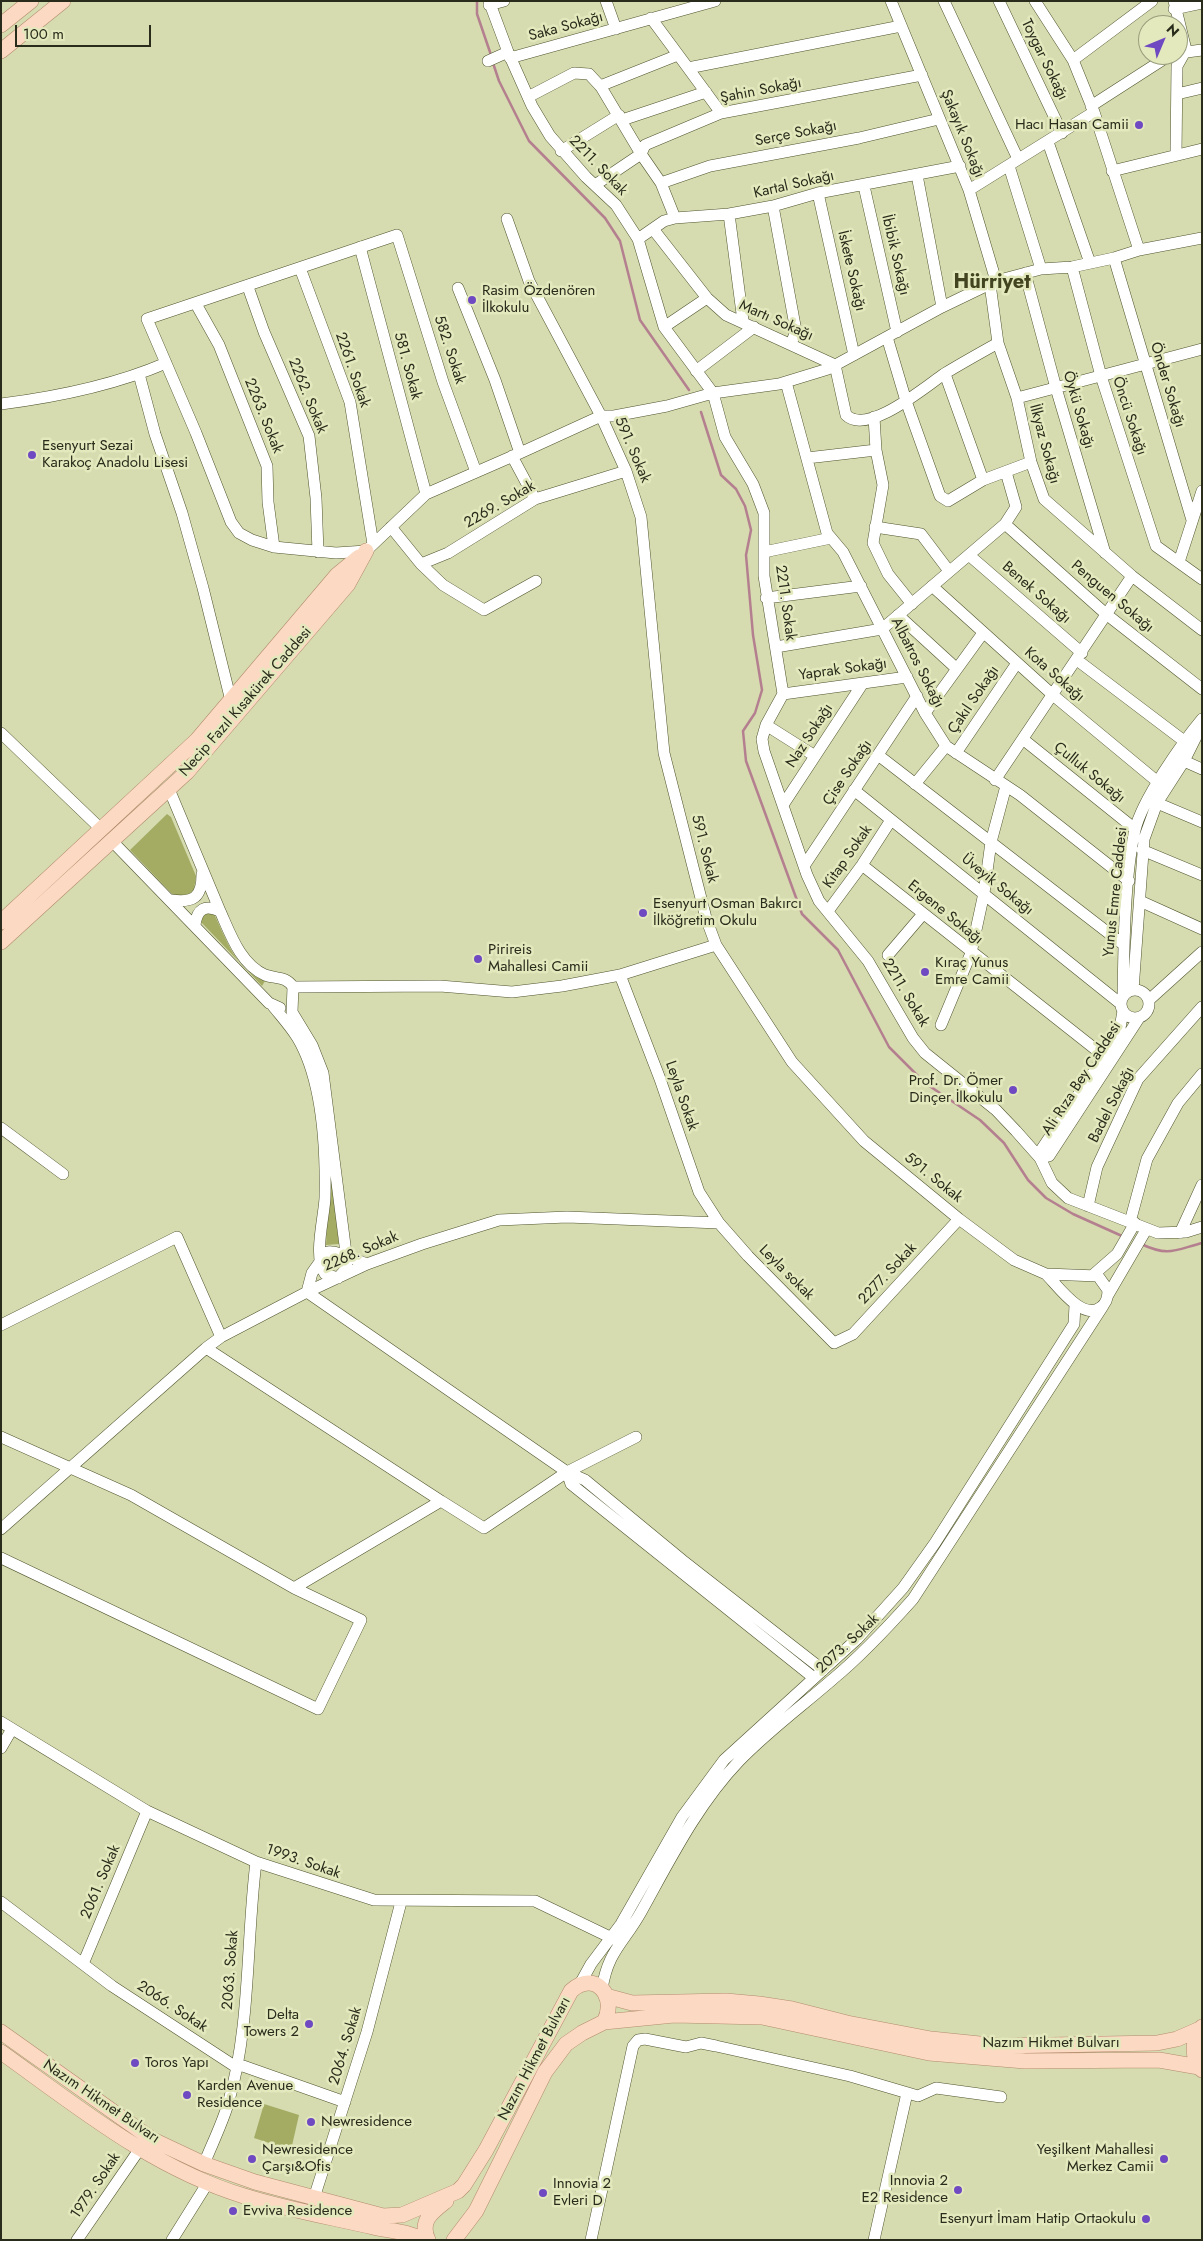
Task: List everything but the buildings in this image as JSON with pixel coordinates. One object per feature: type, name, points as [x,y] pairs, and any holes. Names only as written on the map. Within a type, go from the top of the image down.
[{"type":"main road","points":[[1,25],[31,1]]},
{"type":"main road","points":[[1,51],[63,1]]},
{"type":"main road","name":"Necip Fazıl Kısakürek Caddesi","points":[[1,922],[100,828],[173,764],[231,700],[337,575],[369,548]]},
{"type":"main road","name":"Necip Fazıl Kısakürek Caddesi","points":[[1,942],[169,789],[216,741],[348,584],[369,548]]},
{"type":"main road","points":[[100,828],[111,840]]},
{"type":"main road","name":"Nazım Hikmet Bulvarı","points":[[3,2037],[153,2140],[204,2164],[255,2182],[383,2216],[402,2215],[458,2190],[464,2185],[486,2150],[571,1991],[580,1984],[590,1983],[604,1992],[632,2003],[726,2001],[759,2004],[792,2009],[846,2023],[931,2039],[998,2046],[1158,2043],[1177,2039],[1201,2028]]},
{"type":"main road","points":[[604,1992],[608,2013],[604,2022]]},
{"type":"main road","name":"Nazım Hikmet Bulvarı","points":[[454,2240],[471,2218],[545,2072],[566,2044],[582,2033],[604,2022],[674,2015],[762,2017],[929,2053],[1025,2061],[1159,2060],[1200,2069]]},
{"type":"main road","points":[[1200,2069],[1194,2048],[1201,2028]]},
{"type":"main road","name":"Nazım Hikmet Bulvarı","points":[[1,2052],[139,2150],[208,2184],[245,2197],[381,2229],[411,2233],[423,2240]]},
{"type":"main road","points":[[139,2150],[153,2140]]},
{"type":"main road","points":[[428,2240],[425,2229],[426,2220],[458,2190]]},
{"type":"main road","points":[[462,2240],[471,2218]]},
{"type":"street","points":[[489,3],[504,1]]},
{"type":"street","points":[[606,1],[616,30]]},
{"type":"street","name":"Saka Sokağı","points":[[488,61],[506,55],[616,30],[651,18],[716,1]]},
{"type":"street","name":"Şakayık Sokağı","points":[[891,1],[969,190],[993,283]]},
{"type":"street","points":[[944,1],[1014,163],[1041,268]]},
{"type":"street","name":"Toygar Sokağı","points":[[999,1],[1062,133]]},
{"type":"street","points":[[1073,60],[1152,1]]},
{"type":"street","name":"2211. Sokak","points":[[489,3],[506,55],[550,136],[595,186],[616,205],[638,239],[664,327],[713,392],[717,413],[725,437],[753,484],[764,513],[766,598],[783,694],[766,725],[762,738],[764,750],[804,866],[819,901],[868,961],[913,1038],[925,1053],[996,1110],[1040,1158],[1052,1183],[1068,1198],[1132,1224],[1145,1232]]},
{"type":"street","points":[[1041,3],[1073,60],[1093,109],[1139,250]]},
{"type":"street","points":[[1174,5],[1202,3]]},
{"type":"street","points":[[651,18],[721,114]]},
{"type":"street","points":[[688,68],[901,26]]},
{"type":"street","points":[[1188,51],[1202,50]]},
{"type":"street","points":[[600,86],[678,55]]},
{"type":"street","points":[[969,190],[1062,133],[1155,65]]},
{"type":"street","points":[[1176,155],[1177,65]]},
{"type":"street","points":[[528,97],[574,73],[589,74],[600,86],[661,183],[675,218]]},
{"type":"street","name":"Şahin Sokağı","points":[[595,186],[641,154],[645,145],[721,114],[922,75]]},
{"type":"street","points":[[1177,94],[1202,88]]},
{"type":"street","points":[[562,151],[621,118],[706,92]]},
{"type":"street","name":"Serçe Sokağı","points":[[661,183],[710,166],[859,138],[939,119]]},
{"type":"street","points":[[1048,142],[1090,263]]},
{"type":"street","points":[[1112,171],[1202,149]]},
{"type":"street","name":"Kartal Sokağı","points":[[638,239],[664,221],[675,218],[730,214],[773,206],[818,193],[864,186],[960,166]]},
{"type":"street","points":[[917,175],[942,307]]},
{"type":"street","name":"İbibik Sokağı","points":[[864,186],[906,402],[940,496],[948,501],[983,480]]},
{"type":"street","name":"İskete Sokağı","points":[[818,193],[854,355]]},
{"type":"street","points":[[773,206],[796,331],[791,344]]},
{"type":"street","points":[[696,371],[748,324],[730,214]]},
{"type":"street","name":"591. Sokak","points":[[507,219],[530,281],[601,416],[626,471],[641,517],[664,753],[706,918],[716,945],[792,1062],[864,1141],[959,1219],[1014,1260],[1046,1274]]},
{"type":"street","name":"Martı Sokağı","points":[[653,229],[707,298],[726,315],[835,365]]},
{"type":"street","name":"582. Sokak","points":[[360,246],[397,235],[443,382],[476,472]]},
{"type":"street","name":"Necip Fazıl Kısakürek Caddesi","points":[[369,548],[426,494],[601,416],[614,416],[668,406],[713,392],[786,382],[835,365],[942,307],[993,283],[1041,268],[1072,267],[1114,258],[1139,250],[1202,238]]},
{"type":"street","points":[[360,246],[248,287],[147,319],[231,522],[239,532],[252,540],[274,547],[318,552],[369,548]]},
{"type":"street","name":"581. Sokak","points":[[360,246],[426,494]]},
{"type":"street","name":"Önder Sokağı","points":[[1114,258],[1145,364],[1196,514]]},
{"type":"street","name":"Öncü Sokağı","points":[[1072,267],[1100,376],[1156,546],[1179,562]]},
{"type":"street","name":"2261. Sokak","points":[[300,268],[350,402],[369,548]]},
{"type":"street","name":"Öykü Sokağı","points":[[1026,273],[1056,388],[1106,554]]},
{"type":"street","name":"İlkyaz Sokağı","points":[[993,283],[998,343],[1017,398],[1031,462],[1044,499],[1132,576],[1202,630]]},
{"type":"street","name":"2262. Sokak","points":[[248,287],[264,332],[309,436],[316,498],[318,552]]},
{"type":"street","points":[[458,288],[495,380],[516,455],[535,499]]},
{"type":"street","points":[[664,327],[707,298]]},
{"type":"street","name":"2263. Sokak","points":[[196,304],[219,345],[267,466],[268,502],[274,547]]},
{"type":"street","points":[[835,365],[846,414],[856,420],[874,417],[906,402],[945,374],[998,343]]},
{"type":"street","points":[[1017,398],[1202,349]]},
{"type":"street","points":[[1,404],[32,400],[140,374],[166,363]]},
{"type":"street","points":[[140,374],[155,434],[182,513],[203,588],[231,700]]},
{"type":"street","points":[[945,374],[983,480],[1031,462]]},
{"type":"street","name":"Albatros Sokağı","points":[[786,382],[827,533],[844,552],[916,696],[946,746],[1006,786],[1129,881]]},
{"type":"street","points":[[874,417],[876,450],[883,485],[874,526],[873,543],[888,574],[912,604]]},
{"type":"street","points":[[807,458],[876,450]]},
{"type":"street","name":"2269. Sokak","points":[[421,564],[448,553],[535,499],[626,471]]},
{"type":"street","points":[[776,647],[882,629],[970,556],[1004,524],[1016,507],[1006,472]]},
{"type":"street","points":[[1202,492],[1179,562],[1202,579]]},
{"type":"street","name":"Penguen Sokağı","points":[[1004,524],[1106,614],[1202,690]]},
{"type":"street","points":[[874,526],[921,534],[950,571]]},
{"type":"street","points":[[391,527],[421,564],[443,585],[484,610],[536,581]]},
{"type":"street","points":[[764,552],[831,538]]},
{"type":"street","name":"Benek Sokağı","points":[[970,556],[1079,656],[1184,741]]},
{"type":"street","points":[[995,780],[1054,696],[1132,576]]},
{"type":"street","points":[[766,598],[861,586]]},
{"type":"street","name":"Kota Sokağı","points":[[932,586],[1054,696],[1159,783]]},
{"type":"street","points":[[898,615],[957,669]]},
{"type":"street","points":[[925,713],[983,632]]},
{"type":"street","name":"Çakıl Sokağı","points":[[956,754],[1017,663]]},
{"type":"street","name":"Yaprak Sokağı","points":[[783,694],[907,677]]},
{"type":"street","name":"Naz Sokağı","points":[[783,805],[863,683]]},
{"type":"street","name":"Çise Sokağı","points":[[804,866],[916,696]]},
{"type":"street","name":"Yunus Emre Caddesi","points":[[1122,1004],[1124,945],[1135,829],[1146,803],[1184,741],[1202,719]]},
{"type":"street","points":[[766,725],[815,756]]},
{"type":"street","name":"Yunus Emre Caddesi","points":[[1133,990],[1142,850],[1149,820],[1157,803],[1184,761],[1202,726]]},
{"type":"street","points":[[1,734],[100,828]]},
{"type":"street","name":"Çulluk Sokağı","points":[[1024,740],[1135,829]]},
{"type":"street","points":[[915,784],[946,746]]},
{"type":"street","points":[[878,755],[1124,945]]},
{"type":"street","points":[[1184,761],[1202,769]]},
{"type":"street","points":[[941,1025],[971,953],[984,894],[990,842],[1006,786]]},
{"type":"street","points":[[111,840],[271,1005],[297,1036],[315,1084],[325,1169],[325,1200],[319,1261],[325,1274],[338,1278],[346,1269],[346,1257],[323,1073],[312,1045],[292,1012],[293,987],[283,978],[264,974],[241,954],[220,911],[169,789]]},
{"type":"street","name":"Üveyik Sokağı","points":[[854,790],[1122,1004]]},
{"type":"street","points":[[1157,803],[1202,822]]},
{"type":"street","name":"Kitap Sokak","points":[[828,911],[892,820]]},
{"type":"street","points":[[1142,850],[1202,875]]},
{"type":"street","name":"Ergene Sokağı","points":[[862,865],[971,953],[1104,1056]]},
{"type":"street","points":[[171,900],[183,902],[193,899],[202,887],[202,869]]},
{"type":"street","points":[[1140,901],[1202,929]]},
{"type":"street","points":[[195,925],[196,916],[203,908],[210,907],[220,911]]},
{"type":"street","points":[[888,956],[922,914]]},
{"type":"street","points":[[293,987],[440,986],[512,992],[562,986],[620,975],[716,945]]},
{"type":"street","points":[[1149,1000],[1141,991],[1133,990],[1122,1004],[1130,1017],[1139,1018],[1148,1010],[1149,1000],[1202,952]]},
{"type":"street","name":"Leyla Sokak","points":[[620,975],[660,1079],[699,1192],[719,1223]]},
{"type":"street","points":[[283,978],[274,979],[267,986],[265,995],[271,1005],[283,1008],[292,1002]]},
{"type":"street","name":"Ali Rıza Bey Caddesi","points":[[1040,1158],[1045,1144],[1104,1056],[1120,1028],[1122,1004]]},
{"type":"street","name":"Badel Sokağı","points":[[1088,1206],[1097,1167],[1138,1079],[1202,1007]]},
{"type":"street","name":"Ali Rıza Bey Caddesi","points":[[1040,1158],[1049,1156],[1139,1018]]},
{"type":"street","points":[[1046,1274],[1080,1276],[1093,1274],[1117,1254],[1125,1242],[1132,1224],[1147,1159],[1178,1103],[1202,1074]]},
{"type":"street","points":[[1,1128],[63,1174]]},
{"type":"street","points":[[1180,1233],[1202,1185]]},
{"type":"street","name":"2268. Sokak","points":[[1,1529],[70,1466],[221,1337],[307,1292],[367,1264],[422,1244],[499,1220],[567,1217],[719,1223]]},
{"type":"street","name":"2277. Sokak","points":[[834,1343],[853,1334],[959,1219]]},
{"type":"street","name":"Leyla sokak","points":[[719,1223],[834,1343]]},
{"type":"street","points":[[1046,1274],[1074,1302],[1086,1311],[1092,1311],[1102,1306],[1145,1232],[1180,1233],[1202,1227]]},
{"type":"street","points":[[1,1325],[177,1236],[221,1337]]},
{"type":"street","points":[[367,1264],[346,1257],[338,1252],[330,1251],[319,1261],[308,1282],[307,1292],[566,1472],[585,1480],[818,1674]]},
{"type":"street","points":[[1093,1274],[1106,1284],[1108,1295]]},
{"type":"street","points":[[1074,1302],[1073,1284],[1080,1276]]},
{"type":"street","name":"2073. Sokak","points":[[604,1992],[609,1958],[616,1940],[682,1817],[709,1779],[739,1744],[857,1639],[904,1588],[1074,1324],[1074,1302]]},
{"type":"street","name":"2073. Sokak","points":[[580,1984],[591,1964],[639,1915],[684,1834],[727,1775],[751,1749],[836,1677],[888,1628],[913,1599],[1102,1306]]},
{"type":"street","points":[[206,1348],[484,1528],[566,1472],[636,1437]]},
{"type":"street","points":[[1,1437],[70,1466],[131,1495],[294,1588],[361,1620],[318,1709],[1,1558]]},
{"type":"street","points":[[294,1588],[442,1501]]},
{"type":"street","name":"1993. Sokak","points":[[1,1722],[147,1811],[256,1862],[374,1900],[401,1902],[535,1901],[616,1940]]},
{"type":"street","points":[[1,1748],[12,1728]]},
{"type":"street","name":"2061. Sokak","points":[[83,1964],[147,1811]]},
{"type":"street","name":"2063. Sokak","points":[[204,2164],[228,2104],[236,2067],[247,1985],[250,1904],[256,1862]]},
{"type":"street","name":"2066. Sokak","points":[[1,1902],[112,1986],[236,2067],[243,2066],[290,2085],[345,2102]]},
{"type":"street","name":"2064. Sokak","points":[[314,2198],[367,2032],[401,1902]]},
{"type":"street","points":[[591,2240],[633,2046],[638,2040],[645,2039],[686,2047],[701,2043],[859,2078],[918,2096],[936,2088],[1001,2097]]},
{"type":"street","points":[[874,2240],[907,2092]]},
{"type":"street","name":"1979. Sokak","points":[[77,2240],[139,2150]]},
{"type":"street","points":[[172,2240],[208,2184]]},
{"type":"green space","points":[[167,814],[171,817],[196,876],[194,890],[188,895],[173,895],[130,850]]},
{"type":"green space","points":[[207,912],[214,914],[239,961],[201,922],[201,918]]},
{"type":"green space","points":[[247,970],[265,981],[262,986]]},
{"type":"green space","points":[[329,1183],[332,1183],[339,1244],[326,1245]]},
{"type":"green space","points":[[264,2104],[299,2115],[291,2150],[254,2138]]},
{"type":"waterway","points":[[477,1],[477,14],[491,55]]},
{"type":"waterway","points":[[493,63],[499,81],[529,141],[605,218],[620,241],[640,320],[689,390]]},
{"type":"waterway","points":[[701,412],[721,475],[736,489],[745,506],[751,530],[746,555],[753,635],[762,690],[755,713],[743,731],[746,761],[802,914],[838,950],[889,1047],[925,1083],[980,1120],[1004,1143],[1028,1180],[1046,1198],[1073,1214],[1122,1236]]},
{"type":"waterway","points":[[1141,1244],[1159,1250],[1172,1251],[1202,1243]]},
{"type":"place","name":"Hacı Hasan Camii","points":[[1139,125]]},
{"type":"place","name":"Rasim Özdenören İlkokulu","points":[[472,300]]},
{"type":"place","name":"Esenyurt Sezai Karakoç Anadolu Lisesi","points":[[32,455]]},
{"type":"place","name":"Esenyurt Osman Bakırcı İlköğretim Okulu","points":[[643,913]]},
{"type":"place","name":"Pirireis Mahallesi Camii","points":[[478,959]]},
{"type":"place","name":"Kıraç Yunus Emre Camii","points":[[925,972]]},
{"type":"place","name":"Prof. Dr. Ömer Dinçer İlkokulu","points":[[1013,1090]]},
{"type":"place","name":"Delta Towers 2","points":[[309,2024]]},
{"type":"place","name":"Toros Yapı","points":[[135,2063]]},
{"type":"place","name":"Karden Avenue Residence","points":[[187,2095]]},
{"type":"place","name":"Newresidence","points":[[311,2122]]},
{"type":"place","name":"Newresidence Çarşı&Ofis","points":[[252,2159]]},
{"type":"place","name":"Yeşilkent Mahallesi Merkez Camii","points":[[1164,2159]]},
{"type":"place","name":"Innovia 2 E2 Residence","points":[[958,2190]]},
{"type":"place","name":"Innovia 2 Evleri D","points":[[543,2193]]},
{"type":"place","name":"Evviva Residence","points":[[233,2211]]},
{"type":"place","name":"Esenyurt İmam Hatip Ortaokulu","points":[[1146,2219]]},
{"type":"district","name":"Hürriyet","points":[[992,283]]}]
